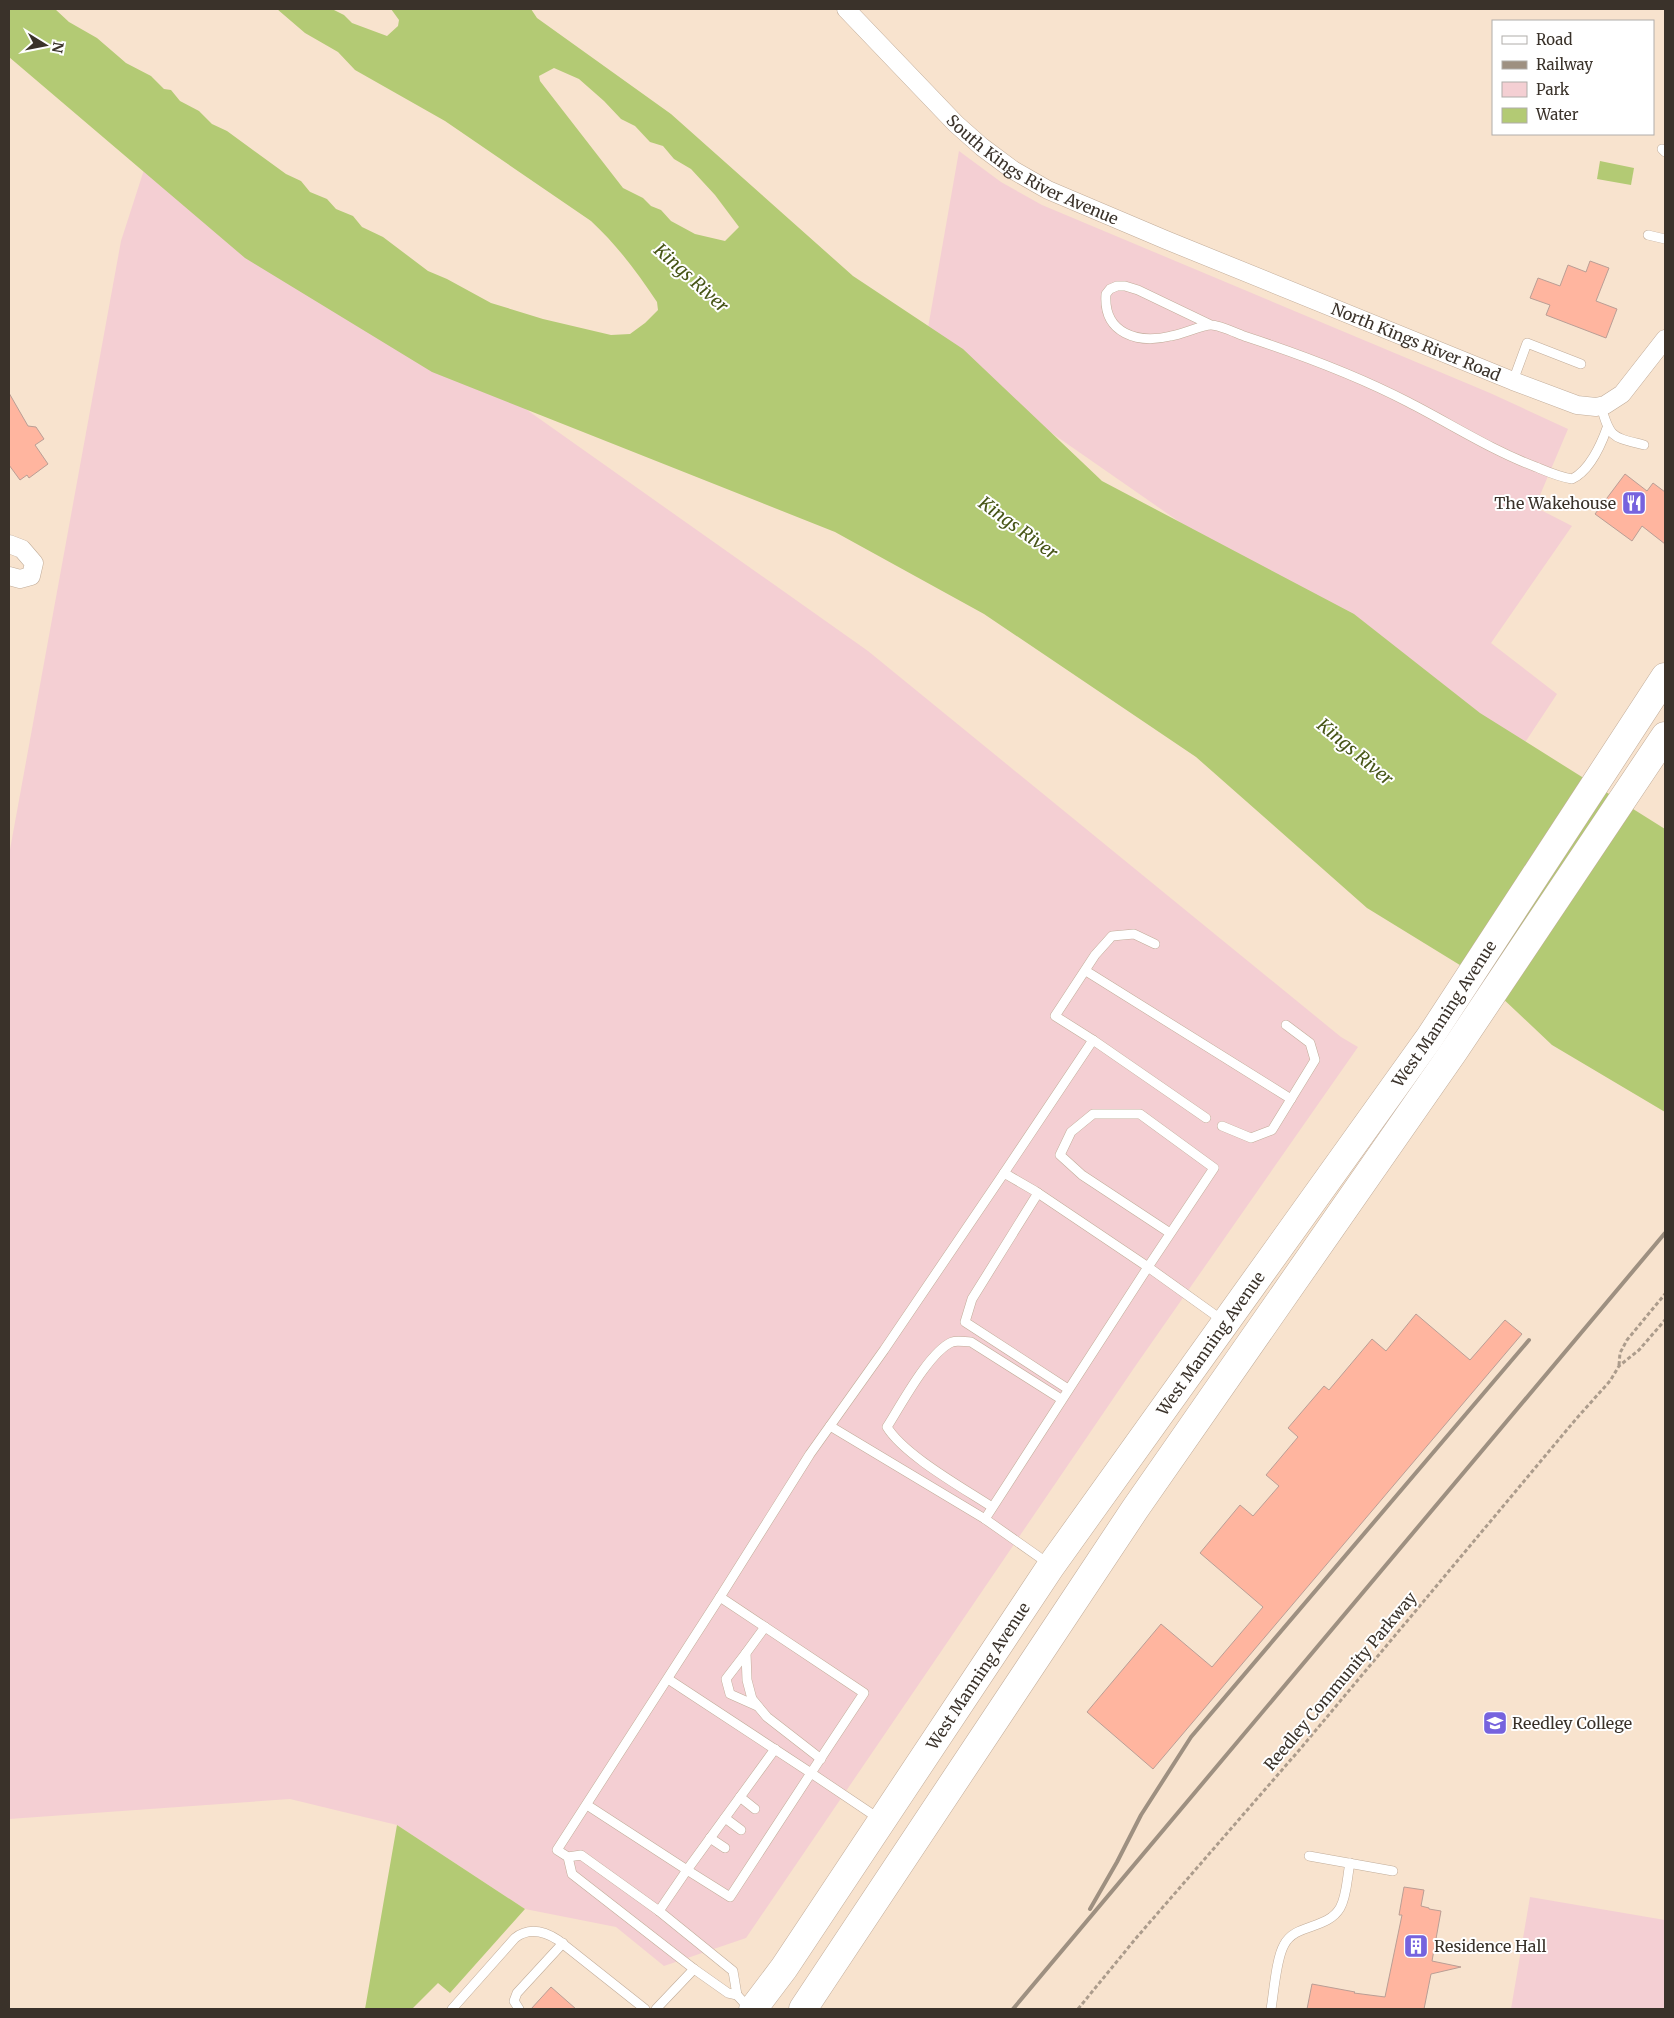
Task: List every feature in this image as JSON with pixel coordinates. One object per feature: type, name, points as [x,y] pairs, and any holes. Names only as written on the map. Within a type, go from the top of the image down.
[{"type":"main road","name":"West Manning Avenue","points":[[747,2004],[784,1968],[1051,1566],[1430,1036],[1665,677]]},
{"type":"main road","name":"West Manning Avenue","points":[[803,2009],[1134,1508],[1454,1052],[1665,736]]},
{"type":"street","name":"South Kings River Avenue","points":[[846,9],[956,124],[982,147],[1013,170],[1048,190],[1256,277]]},
{"type":"street","name":"North Kings River Road","points":[[1256,277],[1577,405],[1587,407],[1601,406]]},
{"type":"street","points":[[1601,406],[1614,401],[1622,394],[1665,339]]},
{"type":"street","points":[[9,544],[28,555],[34,563],[34,568],[32,576],[20,579],[9,576]]},
{"type":"lane","points":[[1648,235],[1665,239]]},
{"type":"lane","points":[[1212,325],[1169,337],[1146,338],[1134,336],[1122,332],[1113,325],[1107,314],[1106,294],[1110,289],[1117,286],[1138,290],[1212,325],[1334,367],[1409,402],[1513,459],[1563,478],[1572,479],[1583,471],[1602,441],[1607,428]]},
{"type":"lane","points":[[1513,381],[1527,343],[1581,364]]},
{"type":"lane","points":[[1601,406],[1607,428],[1616,437],[1644,445]]},
{"type":"lane","points":[[1155,944],[1134,934],[1112,936],[1095,955],[1055,1016],[1206,1118]]},
{"type":"lane","points":[[1086,971],[1291,1099]]},
{"type":"lane","points":[[1222,1126],[1250,1138],[1272,1130],[1315,1060],[1310,1043],[1286,1025]]},
{"type":"lane","points":[[747,2004],[694,1970],[572,1874],[568,1858],[557,1850],[810,1454],[884,1350],[1092,1040]]},
{"type":"lane","points":[[985,1519],[1068,1389],[1214,1168],[1140,1114],[1093,1114],[1071,1132],[1060,1155],[1082,1175],[1170,1233]]},
{"type":"lane","points":[[1004,1173],[1148,1267],[1225,1322]]},
{"type":"lane","points":[[1038,1194],[972,1299],[965,1322],[1068,1389]]},
{"type":"lane","points":[[992,1507],[895,1439],[888,1427],[930,1360],[942,1347],[954,1341],[971,1342],[1062,1399]]},
{"type":"lane","points":[[830,1426],[985,1519],[1051,1566]]},
{"type":"lane","points":[[587,1805],[730,1898],[761,1844],[812,1773],[864,1693],[720,1597]]},
{"type":"lane","points":[[758,1706],[730,1694],[726,1679],[765,1627]]},
{"type":"lane","points":[[746,1653],[747,1680],[752,1699],[767,1717],[821,1759]]},
{"type":"lane","points":[[668,1679],[882,1821]]},
{"type":"lane","points":[[659,1911],[775,1750]]},
{"type":"lane","points":[[740,1797],[755,1809]]},
{"type":"lane","points":[[725,1818],[741,1830]]},
{"type":"lane","points":[[710,1838],[725,1848]]},
{"type":"lane","points":[[568,1858],[581,1855],[659,1911],[733,1971],[747,2004]]},
{"type":"lane","points":[[1309,1856],[1393,1871]]},
{"type":"lane","points":[[1271,2009],[1280,1955],[1284,1945],[1290,1936],[1298,1931],[1326,1922],[1335,1916],[1345,1896],[1350,1863]]},
{"type":"lane","points":[[452,2009],[520,1934],[538,1931],[551,1935],[562,1943],[645,2009]]},
{"type":"lane","points":[[519,2009],[514,2001],[517,1993],[562,1943]]},
{"type":"lane","points":[[656,2009],[694,1970]]},
{"type":"path","name":"Reedley Community Parkway","points":[[1619,1366],[1620,1353],[1627,1340],[1665,1294]]},
{"type":"path","name":"Reedley Community Parkway","points":[[1078,2009],[1137,1937],[1301,1748],[1576,1419],[1610,1381],[1619,1366],[1639,1350],[1665,1320]]},
{"type":"green space","points":[[152,145],[868,651],[1341,1037],[1358,1047],[1134,1368],[746,1938],[664,1966],[616,1927],[525,1909],[397,1825],[290,1799],[9,1819],[9,855],[121,241]]},
{"type":"green space","points":[[959,151],[1001,182],[1042,205],[1490,393],[1568,429],[1535,507],[1572,526],[1491,643],[1557,694],[1516,756],[925,345]]},
{"type":"green space","points":[[1530,1897],[1665,1920],[1665,2009],[1511,2009]]},
{"type":"water","name":"Kings River","points":[[9,9],[55,9],[69,22],[97,38],[126,63],[151,76],[164,89],[171,90],[180,101],[199,111],[212,124],[227,131],[286,174],[301,181],[310,192],[327,199],[336,209],[353,216],[362,227],[383,237],[428,271],[491,303],[543,319],[611,335],[630,334],[658,310],[657,302],[626,259],[591,221],[445,121],[355,70],[338,52],[305,33],[277,9],[332,9],[344,15],[352,23],[387,36],[398,26],[399,20],[391,9],[531,9],[537,18],[671,114],[853,276],[963,349],[1102,481],[1354,614],[1480,713],[1665,829],[1665,1112],[1552,1045],[1481,978],[1367,908],[1196,757],[984,614],[835,532],[432,372],[245,258],[9,57]],"holes":[[[554,68],[579,79],[621,119],[635,126],[650,142],[663,146],[674,159],[691,169],[715,195],[739,227],[725,241],[695,234],[671,221],[661,210],[651,206],[643,198],[623,188],[540,81],[539,76]]]},
{"type":"water","points":[[1600,161],[1634,168],[1631,185],[1597,179]]},
{"type":"water","points":[[397,1825],[525,1909],[450,1993],[438,1983],[412,2009],[365,2009]]},
{"type":"building","points":[[1590,261],[1609,268],[1596,301],[1617,309],[1606,338],[1546,315],[1550,305],[1530,298],[1538,278],[1560,286],[1568,265],[1586,272]]},
{"type":"building","points":[[9,393],[28,426],[36,427],[44,439],[35,445],[48,464],[29,478],[27,475],[20,480],[9,465]]},
{"type":"building","name":"The Wakehouse","points":[[1625,474],[1647,491],[1653,483],[1665,492],[1665,544],[1642,526],[1632,541],[1595,514]]},
{"type":"building","points":[[1416,1314],[1470,1360],[1505,1320],[1522,1334],[1153,1769],[1087,1712],[1161,1624],[1212,1667],[1263,1607],[1200,1553],[1240,1505],[1253,1516],[1279,1486],[1266,1475],[1298,1437],[1288,1428],[1324,1386],[1329,1390],[1372,1339],[1386,1351]]},
{"type":"building","name":"Residence Hall","points":[[1404,1887],[1424,1890],[1421,1906],[1441,1911],[1432,1961],[1461,1967],[1431,1974],[1424,2009],[1307,2009],[1312,1984],[1385,1997],[1402,1915],[1399,1915]]},
{"type":"building","points":[[551,1987],[576,2009],[531,2009]]},
{"type":"railway","points":[[1013,2009],[1665,1233]]},
{"type":"railway","points":[[1090,1909],[1141,1815],[1191,1737],[1529,1340]]},
{"type":"place","name":"The Wakehouse","points":[[1634,503]]},
{"type":"place","name":"Reedley College","points":[[1495,1723]]},
{"type":"place","name":"Residence Hall","points":[[1416,1946]]}]
